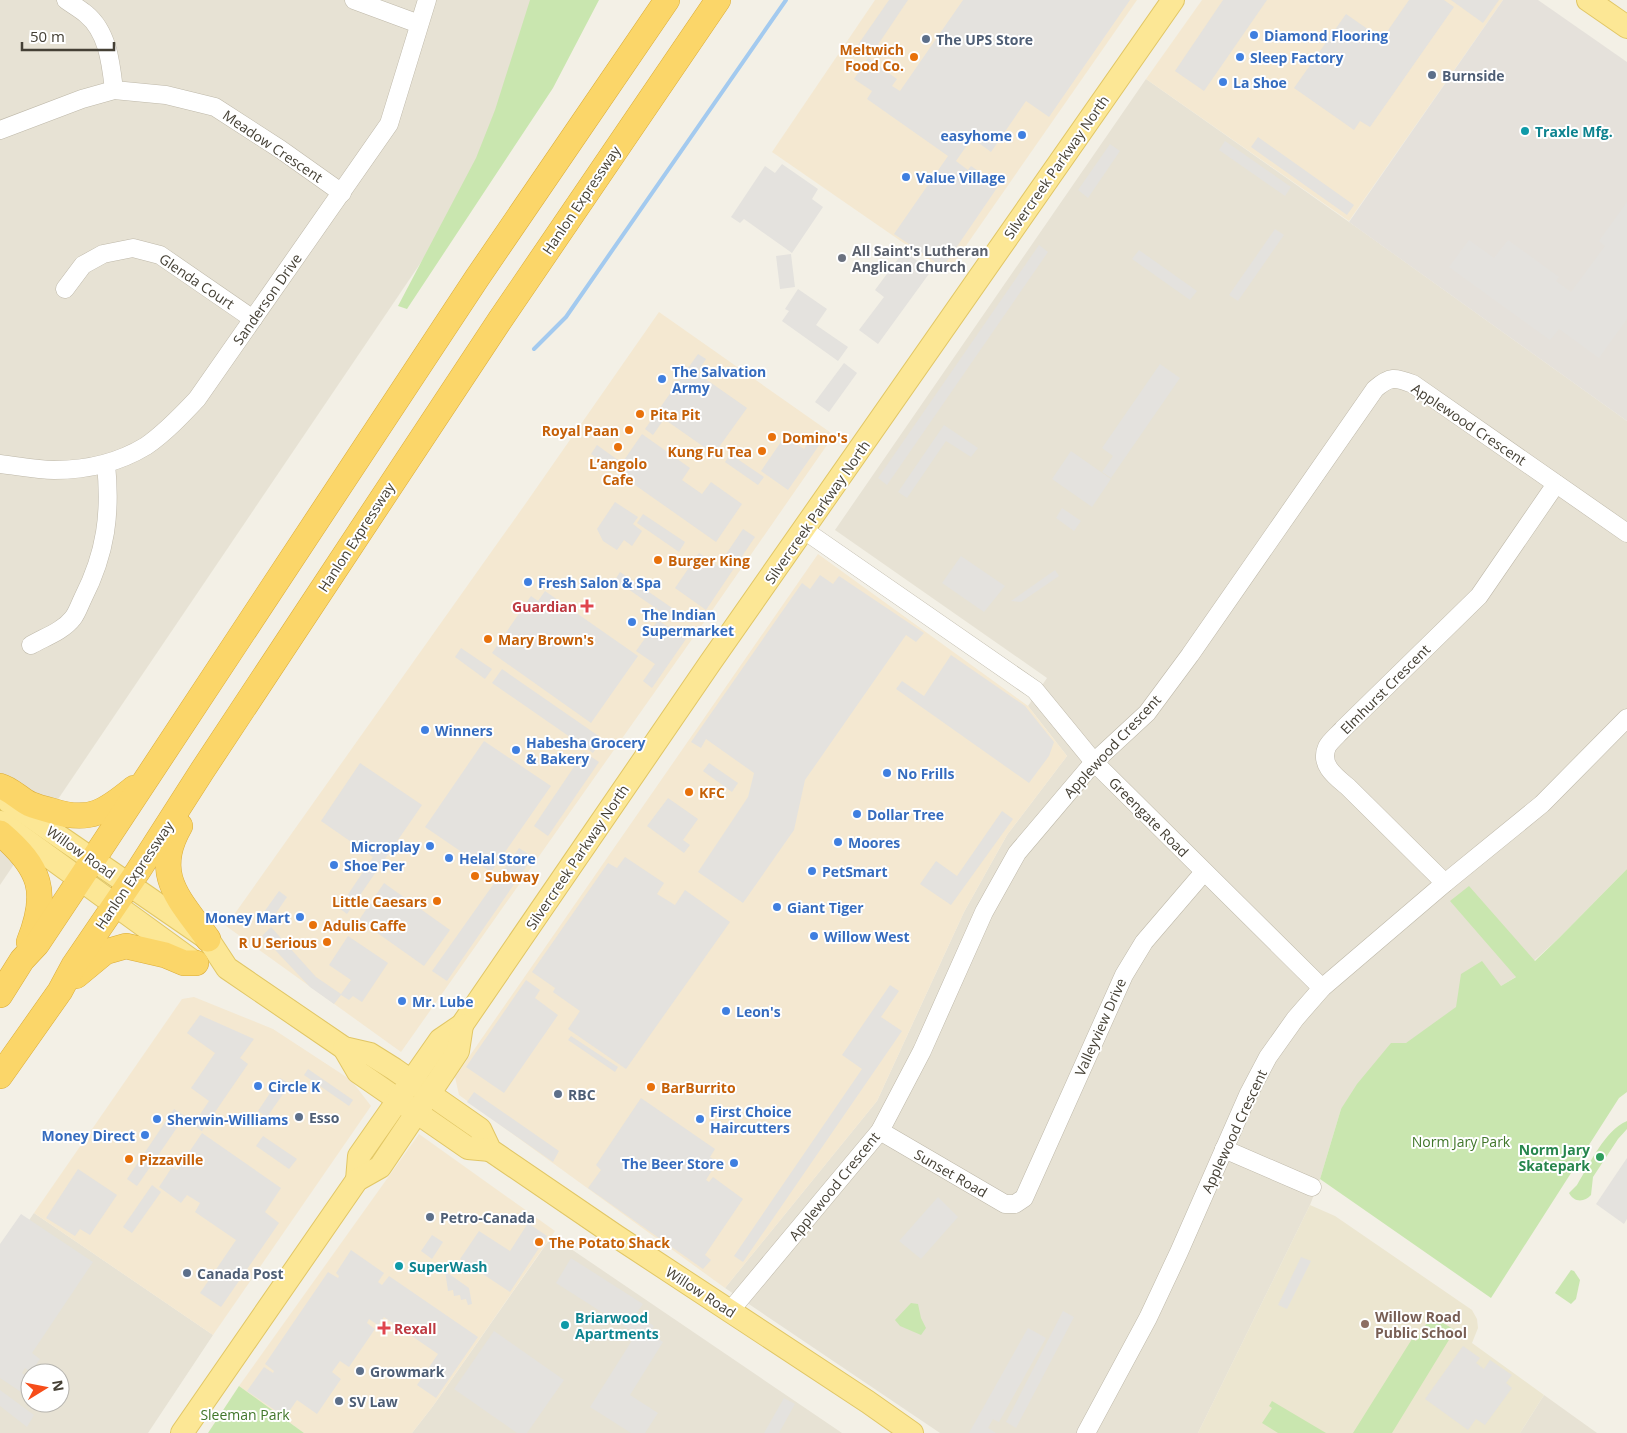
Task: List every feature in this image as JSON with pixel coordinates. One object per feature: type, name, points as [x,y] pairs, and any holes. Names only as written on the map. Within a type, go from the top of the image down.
[{"type":"highway","points":[[22,960],[37,944],[471,286],[667,0]]},
{"type":"highway","name":"Hanlon Expressway","points":[[0,1076],[60,991],[74,965],[500,320],[718,0]]},
{"type":"highway","points":[[202,771],[198,795],[178,829],[169,855],[169,880],[180,902],[208,939]]},
{"type":"highway","points":[[0,786],[30,804],[68,816],[86,816],[112,805],[148,778]]},
{"type":"highway","points":[[0,833],[27,860],[38,882],[40,897],[38,920],[22,960],[0,995]]},
{"type":"highway","points":[[60,991],[105,952],[126,946],[184,962],[196,963]]},
{"type":"main road","name":"Silvercreek Parkway North","points":[[182,1433],[357,1180],[380,1167],[417,1112],[420,1087],[440,1040],[462,1025],[1173,0]]},
{"type":"main road","points":[[1588,0],[1627,27]]},
{"type":"main road","name":"Willow Road","points":[[0,796],[86,869],[122,895],[196,963],[227,968]]},
{"type":"main road","name":"Willow Road","points":[[0,821],[86,869]]},
{"type":"main road","name":"Willow Road","points":[[122,895],[208,939],[227,968],[344,1048],[370,1054],[420,1087],[480,1130],[490,1150],[912,1433]]},
{"type":"main road","name":"Willow Road","points":[[344,1048],[358,1072],[398,1100],[468,1148],[490,1150]]},
{"type":"main road","name":"Silvercreek Parkway North","points":[[357,1180],[359,1156],[398,1100],[420,1087]]},
{"type":"street","points":[[66,0],[87,15],[97,27],[104,40],[110,60],[114,90]]},
{"type":"street","points":[[354,0],[419,24]]},
{"type":"street","name":"Sanderson Drive","points":[[0,464],[52,470],[77,469],[106,464],[146,446],[178,420],[197,399],[389,124],[427,0]]},
{"type":"street","name":"Meadow Crescent","points":[[0,130],[82,99],[114,90],[166,95],[215,107],[280,149],[342,193]]},
{"type":"street","name":"Glenda Court","points":[[65,289],[83,266],[103,254],[133,248],[160,255],[253,319]]},
{"type":"street","name":"Applewood Crescent","points":[[730,1311],[880,1131],[922,1051],[984,912],[1017,853],[1094,762],[1147,713],[1190,655],[1375,389],[1386,380],[1397,378],[1413,384],[1627,533]]},
{"type":"street","points":[[31,645],[62,629],[73,618],[92,582],[105,538],[109,495],[106,464]]},
{"type":"street","name":"Elmhurst Crescent","points":[[1445,882],[1348,787],[1332,774],[1326,760],[1327,747],[1478,596],[1556,484]]},
{"type":"street","name":"Greengate Road","points":[[804,530],[1035,690],[1094,762],[1322,988]]},
{"type":"street","name":"Applewood Crescent","points":[[1086,1433],[1148,1318],[1224,1149],[1268,1057],[1295,1019],[1322,988],[1445,882],[1542,804],[1627,718]]},
{"type":"street","name":"Valleyview Drive","points":[[1024,1198],[1124,974],[1144,942],[1204,872]]},
{"type":"street","name":"Sunset Road","points":[[880,1131],[1005,1204],[1015,1204],[1024,1198]]},
{"type":"street","points":[[1224,1149],[1312,1186]]},
{"type":"shaded area","points":[[0,0],[538,0],[476,181],[0,885]]},
{"type":"shaded area","points":[[875,0],[1137,0],[947,273],[772,152]]},
{"type":"shaded area","points":[[889,0],[908,0],[869,58],[855,49]]},
{"type":"shaded area","points":[[963,0],[1130,0],[1049,117],[1026,101],[991,152],[972,138],[956,161],[968,170],[971,166],[999,185],[943,267],[894,234],[948,156],[867,99],[872,91],[854,79],[868,58],[897,79],[892,86],[900,91]]},
{"type":"shaded area","points":[[1202,0],[1503,0],[1349,221],[1146,79]]},
{"type":"shaded area","points":[[1223,0],[1267,0],[1204,91],[1175,71]]},
{"type":"shaded area","points":[[1409,0],[1444,0],[1454,7],[1370,127],[1360,121],[1354,130],[1294,88],[1346,14],[1382,39]]},
{"type":"shaded area","points":[[1451,0],[1499,0],[1483,23]]},
{"type":"shaded area","points":[[1503,0],[1538,0],[1627,62],[1627,421],[1349,222]]},
{"type":"shaded area","points":[[1146,79],[1627,421],[1627,869],[1559,938],[1517,976],[1454,1016],[1341,1109],[1320,1179],[1310,1205],[1198,1433],[940,1433],[725,1288],[877,1101],[964,912],[1007,835],[1067,756],[1028,706],[1047,678],[835,530]]},
{"type":"shaded area","points":[[1258,137],[1354,205],[1347,215],[1251,147]]},
{"type":"shaded area","points":[[1225,141],[1291,187],[1285,196],[1219,150]]},
{"type":"shaded area","points":[[1110,144],[1120,151],[1088,198],[1078,190]]},
{"type":"shaded area","points":[[782,164],[818,189],[812,199],[823,207],[792,253],[744,219],[740,223],[731,217],[765,166],[775,173]]},
{"type":"shaded area","points":[[1627,202],[1627,319],[1599,358],[1559,329],[1550,340],[1449,267],[1469,240],[1494,258],[1508,240],[1559,277],[1556,281],[1571,292],[1605,246],[1599,241]]},
{"type":"shaded area","points":[[1275,229],[1284,235],[1238,301],[1229,295]]},
{"type":"shaded area","points":[[1039,245],[1048,252],[887,485],[878,478]]},
{"type":"shaded area","points":[[1139,250],[1197,291],[1190,300],[1132,259]]},
{"type":"shaded area","points":[[904,251],[931,271],[878,344],[859,330],[884,297],[875,290]]},
{"type":"shaded area","points":[[791,254],[795,287],[780,289],[776,256]]},
{"type":"shaded area","points":[[798,289],[827,309],[816,325],[848,347],[838,361],[782,321],[789,311],[785,309]]},
{"type":"shaded area","points":[[659,312],[834,435],[401,1052],[226,926]]},
{"type":"shaded area","points":[[698,354],[706,359],[697,373],[747,408],[714,454],[664,419],[653,435],[645,429]]},
{"type":"shaded area","points":[[844,363],[857,373],[829,412],[815,402]]},
{"type":"shaded area","points":[[1160,364],[1180,378],[1111,478],[1102,472],[1113,456],[1102,448]]},
{"type":"shaded area","points":[[944,425],[978,448],[971,457],[946,441],[907,498],[898,492]]},
{"type":"shaded area","points":[[642,434],[690,468],[682,480],[702,494],[711,482],[742,504],[716,542],[591,454],[597,445],[622,463]]},
{"type":"shaded area","points":[[785,436],[804,449],[811,438],[820,444],[788,490],[761,471]]},
{"type":"shaded area","points":[[1071,451],[1111,479],[1092,507],[1052,479]]},
{"type":"shaded area","points":[[730,454],[764,477],[758,485],[725,462]]},
{"type":"shaded area","points":[[615,502],[638,517],[633,524],[642,531],[632,546],[624,540],[617,550],[603,541],[597,529]]},
{"type":"shaded area","points":[[1062,508],[1081,521],[1074,531],[1056,518]]},
{"type":"shaded area","points":[[643,514],[685,542],[679,552],[637,523]]},
{"type":"shaded area","points":[[743,529],[755,537],[706,610],[675,588],[699,553],[718,566]]},
{"type":"shaded area","points":[[818,554],[1028,706],[1067,756],[1007,835],[964,912],[877,1101],[725,1288],[459,1095],[455,1077]]},
{"type":"shaded area","points":[[961,556],[1005,586],[984,612],[942,583]]},
{"type":"shaded area","points":[[1055,570],[1059,576],[1021,602],[1011,601]]},
{"type":"shaded area","points":[[620,572],[675,610],[670,618],[615,580]]},
{"type":"shaded area","points":[[820,575],[833,584],[839,576],[924,633],[916,642],[906,635],[805,780],[794,830],[743,903],[698,872],[748,797],[754,773],[706,739],[701,748],[691,742],[802,583],[810,589]]},
{"type":"shaded area","points":[[545,591],[638,656],[591,723],[492,653],[531,596],[538,601]]},
{"type":"shaded area","points":[[658,620],[686,639],[652,688],[643,681],[655,664],[636,651]]},
{"type":"shaded area","points":[[461,648],[492,669],[485,679],[455,657]]},
{"type":"shaded area","points":[[951,655],[1025,706],[1054,742],[1049,756],[1029,783],[896,689],[902,681],[924,696]]},
{"type":"shaded area","points":[[502,669],[603,739],[593,753],[492,683]]},
{"type":"shaded area","points":[[484,741],[551,786],[491,872],[425,827]]},
{"type":"shaded area","points":[[584,752],[599,762],[548,836],[534,826]]},
{"type":"shaded area","points":[[360,763],[422,805],[347,914],[339,908],[373,857],[321,821]]},
{"type":"shaded area","points":[[709,763],[738,783],[732,792],[703,771]]},
{"type":"shaded area","points":[[668,798],[698,819],[683,840],[690,845],[684,853],[647,826]]},
{"type":"shaded area","points":[[1002,811],[1013,819],[951,905],[920,884],[936,861],[957,876]]},
{"type":"shaded area","points":[[519,848],[533,857],[447,981],[432,971]]},
{"type":"shaded area","points":[[625,857],[664,883],[657,894],[675,905],[685,890],[730,922],[626,1069],[568,1029],[580,1011],[553,992],[555,988],[532,972],[608,863],[617,868]]},
{"type":"shaded area","points":[[384,883],[450,930],[424,966],[359,920]]},
{"type":"shaded area","points":[[279,891],[287,897],[268,925],[259,919]]},
{"type":"shaded area","points":[[271,927],[316,977],[341,994],[351,980],[329,965],[348,936],[388,963],[362,1002],[353,996],[349,1000],[341,995],[334,1004],[310,987],[262,936]]},
{"type":"shaded area","points":[[526,980],[540,990],[535,998],[558,1015],[504,1093],[466,1067]]},
{"type":"shaded area","points":[[890,985],[899,991],[881,1017],[902,1031],[743,1262],[734,1256],[862,1069],[842,1055]]},
{"type":"shaded area","points":[[194,997],[273,1029],[351,1080],[371,1106],[213,1335],[34,1213],[182,999]]},
{"type":"shaded area","points":[[200,1015],[254,1039],[240,1058],[248,1064],[202,1131],[193,1125],[209,1101],[191,1088],[215,1053],[187,1033]]},
{"type":"shaded area","points":[[571,1036],[618,1067],[615,1072],[568,1040]]},
{"type":"shaded area","points":[[308,1069],[353,1100],[349,1106],[304,1075]]},
{"type":"shaded area","points":[[280,1078],[290,1084],[267,1117],[258,1111]]},
{"type":"shaded area","points":[[474,1092],[559,1151],[553,1162],[467,1102]]},
{"type":"shaded area","points":[[641,1098],[715,1149],[710,1157],[717,1162],[706,1180],[709,1182],[713,1177],[743,1199],[705,1255],[711,1260],[703,1269],[588,1188],[601,1170],[596,1165]]},
{"type":"shaded area","points":[[174,1109],[185,1116],[137,1186],[127,1179]]},
{"type":"shaded area","points":[[202,1133],[281,1188],[265,1212],[279,1223],[221,1307],[200,1293],[236,1240],[195,1212],[200,1203],[187,1195],[181,1203],[159,1187],[172,1167],[177,1170]]},
{"type":"shaded area","points":[[419,1134],[555,1231],[433,1406],[412,1433],[304,1433],[239,1386]]},
{"type":"shaded area","points":[[263,1136],[297,1159],[289,1169],[256,1146]]},
{"type":"shaded area","points":[[1627,1158],[1627,1219],[1624,1224],[1596,1204]]},
{"type":"shaded area","points":[[78,1169],[117,1195],[90,1235],[80,1229],[75,1236],[46,1218]]},
{"type":"shaded area","points":[[152,1185],[161,1192],[132,1233],[123,1227]]},
{"type":"shaded area","points":[[938,1197],[958,1217],[921,1259],[899,1241]]},
{"type":"shaded area","name":"Willow Road Public School","points":[[1310,1205],[1335,1216],[1472,1310],[1477,1319],[1478,1328],[1472,1343],[1544,1395],[1520,1433],[1198,1433]]},
{"type":"shaded area","points":[[34,1213],[213,1335],[148,1433],[0,1433],[0,1263]]},
{"type":"shaded area","points":[[21,1214],[93,1262],[32,1353],[40,1359],[37,1363],[20,1363],[20,1391],[0,1378],[0,1244]]},
{"type":"shaded area","points":[[528,1223],[547,1236],[510,1292],[460,1259],[479,1231],[510,1251]]},
{"type":"shaded area","points":[[432,1235],[443,1242],[432,1259],[421,1251]]},
{"type":"shaded area","points":[[552,1236],[842,1433],[412,1433]]},
{"type":"shaded area","points":[[351,1250],[384,1273],[378,1282],[382,1285],[389,1276],[478,1337],[436,1398],[417,1385],[438,1354],[384,1317],[378,1325],[369,1319],[367,1323],[375,1329],[349,1367],[340,1361],[332,1372],[341,1379],[317,1414],[297,1400],[285,1417],[247,1391],[264,1367],[273,1373],[274,1371],[265,1364],[328,1272],[338,1278],[339,1276],[336,1273]]},
{"type":"shaded area","points":[[1301,1257],[1311,1261],[1287,1309],[1278,1305]]},
{"type":"shaded area","points":[[571,1258],[643,1304],[636,1314],[654,1326],[650,1333],[663,1342],[630,1395],[658,1413],[645,1433],[631,1433],[590,1407],[636,1334],[556,1283]]},
{"type":"shaded area","points":[[445,1271],[469,1288],[472,1304],[468,1305],[466,1299],[461,1300],[460,1295],[454,1296],[453,1290],[448,1291]]},
{"type":"shaded area","points":[[1063,1311],[1074,1317],[1016,1428],[1006,1422]]},
{"type":"shaded area","points":[[1028,1328],[1046,1338],[999,1422],[993,1419],[988,1428],[996,1433],[969,1433]]},
{"type":"shaded area","points":[[494,1331],[564,1380],[527,1433],[517,1433],[454,1389]]},
{"type":"shaded area","points":[[1463,1346],[1480,1358],[1476,1363],[1484,1369],[1490,1360],[1512,1375],[1506,1383],[1512,1388],[1485,1425],[1476,1419],[1468,1430],[1425,1399]]},
{"type":"shaded area","points":[[0,1390],[20,1405],[20,1413],[31,1413],[34,1415],[27,1427],[0,1406]]},
{"type":"shaded area","points":[[1544,1395],[1597,1433],[1520,1433]]},
{"type":"shaded area","points":[[784,1398],[795,1404],[779,1433],[764,1433]]},
{"type":"green space","points":[[530,0],[599,0],[553,88],[407,309],[398,306],[476,158],[495,110]]},
{"type":"green space","name":"Norm Jary Park","points":[[1627,869],[1627,1092],[1619,1098],[1491,1298],[1320,1179],[1341,1109],[1357,1084],[1391,1043],[1406,1043],[1456,1007],[1461,974],[1482,961],[1501,986],[1516,977],[1450,901],[1469,886],[1535,961]]},
{"type":"green space","name":"Norm Jary Skatepark","points":[[1627,1121],[1627,1129],[1618,1139],[1593,1177],[1591,1195],[1583,1200],[1574,1199],[1569,1193],[1577,1185],[1598,1149],[1612,1132]]},
{"type":"green space","points":[[1571,1270],[1574,1271],[1580,1280],[1576,1299],[1571,1304],[1555,1293]]},
{"type":"green space","points":[[911,1303],[918,1304],[921,1318],[926,1328],[921,1335],[900,1326],[895,1320]]},
{"type":"green space","points":[[1431,1316],[1455,1330],[1392,1433],[1353,1433],[1412,1339],[1416,1341]]},
{"type":"green space","name":"Sleeman Park","points":[[239,1386],[304,1433],[208,1433]]},
{"type":"green space","points":[[1272,1401],[1326,1433],[1278,1433],[1262,1423],[1272,1408],[1269,1406]]},
{"type":"waterway","points":[[534,349],[566,317],[786,0]]},
{"type":"place","name":"Diamond Flooring","points":[[1254,35]]},
{"type":"place","name":"The UPS Store","points":[[926,39]]},
{"type":"place","name":"Meltwich Food Co.","points":[[914,57]]},
{"type":"place","name":"Sleep Factory","points":[[1240,57]]},
{"type":"place","name":"Burnside","points":[[1432,75]]},
{"type":"place","name":"La Shoe","points":[[1223,82]]},
{"type":"place","name":"Traxle Mfg.","points":[[1525,131]]},
{"type":"place","name":"easyhome","points":[[1022,135]]},
{"type":"place","name":"Value Village","points":[[906,177]]},
{"type":"place","name":"All Saint's Lutheran Anglican Church","points":[[842,258]]},
{"type":"place","name":"The Salvation Army","points":[[662,379]]},
{"type":"place","name":"Pita Pit","points":[[640,414]]},
{"type":"place","name":"Royal Paan","points":[[629,430]]},
{"type":"place","name":"Domino's","points":[[772,437]]},
{"type":"place","name":"L’angolo Cafe","points":[[618,447]]},
{"type":"place","name":"Kung Fu Tea","points":[[762,451]]},
{"type":"place","name":"Burger King","points":[[658,560]]},
{"type":"place","name":"Fresh Salon & Spa","points":[[528,582]]},
{"type":"place","name":"Guardian","points":[[587,606]]},
{"type":"place","name":"The Indian Supermarket","points":[[632,622]]},
{"type":"place","name":"Mary Brown's","points":[[488,639]]},
{"type":"place","name":"Winners","points":[[425,730]]},
{"type":"place","name":"Habesha Grocery & Bakery","points":[[516,750]]},
{"type":"place","name":"No Frills","points":[[887,773]]},
{"type":"place","name":"KFC","points":[[689,792]]},
{"type":"place","name":"Dollar Tree","points":[[857,814]]},
{"type":"place","name":"Moores","points":[[838,842]]},
{"type":"place","name":"Microplay","points":[[430,846]]},
{"type":"place","name":"Helal Store","points":[[449,858]]},
{"type":"place","name":"Shoe Per","points":[[334,865]]},
{"type":"place","name":"PetSmart","points":[[812,871]]},
{"type":"place","name":"Subway","points":[[475,876]]},
{"type":"place","name":"Little Caesars","points":[[437,901]]},
{"type":"place","name":"Giant Tiger","points":[[777,907]]},
{"type":"place","name":"Money Mart","points":[[300,917]]},
{"type":"place","name":"Adulis Caffe","points":[[313,925]]},
{"type":"place","name":"Willow West","points":[[814,936]]},
{"type":"place","name":"R U Serious","points":[[327,942]]},
{"type":"place","name":"Mr. Lube","points":[[402,1001]]},
{"type":"place","name":"Leon's","points":[[726,1011]]},
{"type":"place","name":"Circle K","points":[[258,1086]]},
{"type":"place","name":"BarBurrito","points":[[651,1087]]},
{"type":"place","name":"RBC","points":[[558,1094]]},
{"type":"place","name":"Esso","points":[[299,1117]]},
{"type":"place","name":"Sherwin-Williams","points":[[157,1119]]},
{"type":"place","name":"First Choice Haircutters","points":[[700,1119]]},
{"type":"place","name":"Money Direct","points":[[145,1135]]},
{"type":"place","name":"Norm Jary Skatepark","points":[[1600,1157]]},
{"type":"place","name":"Pizzaville","points":[[129,1159]]},
{"type":"place","name":"The Beer Store","points":[[734,1163]]},
{"type":"place","name":"Petro-Canada","points":[[430,1217]]},
{"type":"place","name":"The Potato Shack","points":[[539,1242]]},
{"type":"place","name":"SuperWash","points":[[399,1266]]},
{"type":"place","name":"Canada Post","points":[[187,1273]]},
{"type":"place","name":"Willow Road Public School","points":[[1365,1324]]},
{"type":"place","name":"Briarwood Apartments","points":[[565,1325]]},
{"type":"place","name":"Rexall","points":[[384,1328]]},
{"type":"place","name":"Growmark","points":[[360,1371]]},
{"type":"place","name":"SV Law","points":[[339,1401]]}]
